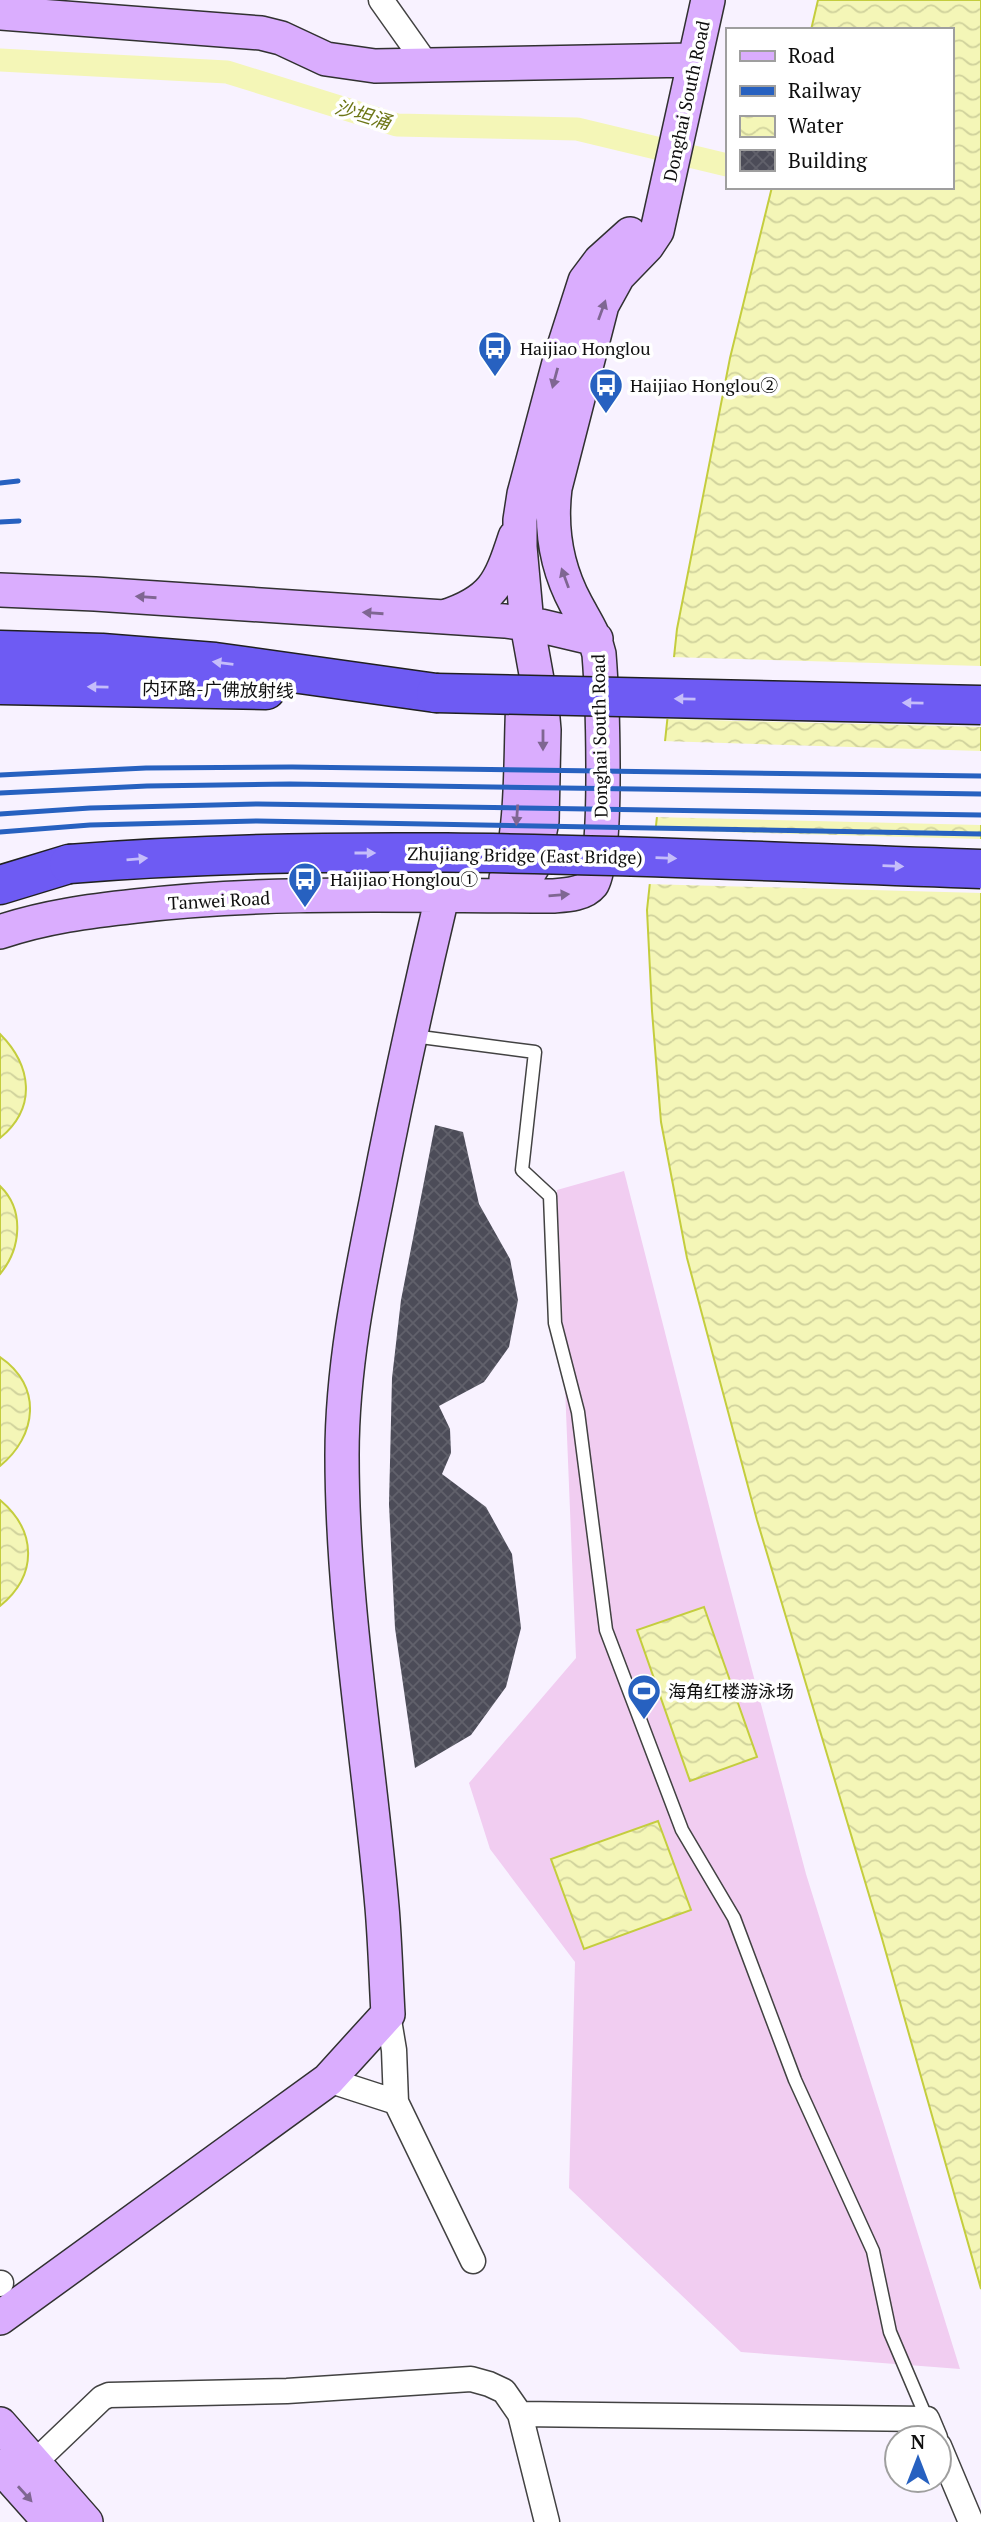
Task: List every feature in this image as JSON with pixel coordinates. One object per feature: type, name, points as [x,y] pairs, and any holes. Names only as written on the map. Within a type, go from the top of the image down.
[{"type":"highway","points":[[0,650],[102,653],[215,662],[436,693],[981,705]]},
{"type":"highway","name":"内环路-广佛放射线","points":[[0,685],[436,693]]},
{"type":"highway","name":"Zhujiang Bridge (East Bridge)","points":[[69,864],[168,857],[319,852],[616,857],[981,869]]},
{"type":"highway","points":[[0,874],[69,864]]},
{"type":"highway","points":[[0,885],[69,864]]},
{"type":"street","points":[[381,0],[427,65]]},
{"type":"street","name":"Donghai South Road","points":[[442,897],[569,894],[590,886],[597,875],[602,823],[601,685],[596,639],[564,579],[553,538],[555,488],[602,305],[618,276],[647,246],[657,231],[708,0]]},
{"type":"street","points":[[0,13],[261,33],[281,38],[326,59],[376,66],[693,60]]},
{"type":"street","name":"Donghai South Road","points":[[500,896],[515,837],[527,624],[520,547],[524,494],[573,315],[585,281],[600,261],[668,188]]},
{"type":"street","points":[[442,617],[478,603],[489,593],[500,578],[520,520]]},
{"type":"street","points":[[0,590],[442,617],[527,624],[596,639]]},
{"type":"street","name":"Tanwei Road","points":[[0,932],[80,913],[179,901],[278,896],[442,897]]},
{"type":"street","points":[[442,897],[409,1035],[358,1289],[348,1365],[342,1452],[344,1541],[351,1634],[382,1908],[396,2102],[473,2261]]},
{"type":"street","points":[[0,2318],[328,2080],[388,2014]]},
{"type":"street","points":[[328,2080],[396,2102]]},
{"type":"street","points":[[34,2463],[102,2398],[109,2395],[286,2391],[471,2379],[504,2391],[520,2414],[547,2522]]},
{"type":"street","points":[[520,2414],[883,2427]]},
{"type":"street","points":[[0,2424],[86,2522]]},
{"type":"street","points":[[0,2466],[50,2522]]},
{"type":"street","points":[[953,2479],[971,2522]]},
{"type":"lane","points":[[409,1035],[535,1052],[522,1170],[550,1196],[555,1323],[578,1412],[606,1630],[682,1830],[734,1918],[795,2080],[873,2251],[890,2332],[929,2424]]},
{"type":"shaded area","name":"海角红楼游泳场","points":[[624,1171],[806,1874],[960,2369],[741,2352],[569,2188],[575,1962],[490,1849],[469,1783],[576,1658],[557,1190]]},
{"type":"water","points":[[818,0],[981,0],[981,2289],[881,1935],[757,1520],[687,1258],[661,1122],[652,1011],[647,910],[677,629],[730,358],[772,189],[953,189],[953,28],[811,28]]},
{"type":"water","points":[[0,1034],[18,1059],[26,1086],[20,1113],[0,1138]]},
{"type":"water","points":[[0,1186],[14,1206],[17,1230],[12,1253],[0,1274]]},
{"type":"water","points":[[0,1357],[14,1369],[23,1382],[29,1396],[30,1411],[22,1440],[0,1466]]},
{"type":"water","points":[[0,1500],[21,1525],[28,1553],[21,1581],[0,1606]]},
{"type":"water","points":[[704,1607],[757,1757],[690,1781],[637,1630]]},
{"type":"water","points":[[658,1821],[691,1910],[584,1949],[551,1859]]},
{"type":"pier","points":[[670,657],[981,666],[981,727],[664,719]]},
{"type":"pier","points":[[662,741],[981,751],[981,825],[654,817]]},
{"type":"pier","points":[[652,830],[981,839],[981,893],[646,884]]},
{"type":"building","points":[[435,1125],[463,1132],[479,1204],[510,1259],[518,1300],[509,1347],[484,1382],[439,1406],[450,1429],[451,1453],[442,1474],[486,1507],[512,1554],[521,1628],[506,1687],[471,1735],[415,1768],[395,1628],[389,1504],[392,1378],[401,1300]]},
{"type":"waterway","name":"沙坦涌","points":[[0,60],[227,72],[397,125],[577,129],[726,165]]},
{"type":"railway","points":[[0,483],[18,481]]},
{"type":"railway","points":[[0,522],[19,521]]},
{"type":"railway","points":[[0,775],[146,768],[292,767],[981,776]]},
{"type":"railway","points":[[0,793],[147,786],[290,784],[981,794]]},
{"type":"railway","points":[[0,814],[90,808],[258,804],[981,815]]},
{"type":"railway","points":[[0,832],[90,825],[257,821],[981,834]]},
{"type":"place","name":"Haijiao Honglou","points":[[495,378]]},
{"type":"place","name":"Haijiao Honglou②","points":[[606,415]]},
{"type":"place","name":"Haijiao Honglou①","points":[[305,909]]},
{"type":"place","name":"海角红楼游泳场","points":[[644,1721]]}]
